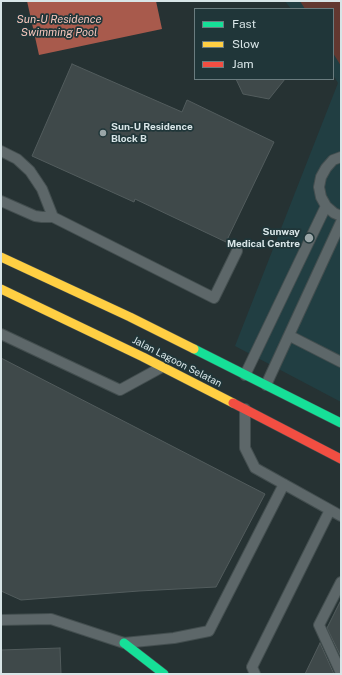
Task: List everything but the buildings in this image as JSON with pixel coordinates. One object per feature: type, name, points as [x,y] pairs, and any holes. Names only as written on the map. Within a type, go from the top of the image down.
[{"type":"main road","name":"Jalan Lagoon Selatan","points":[[1,257],[130,317],[341,423]]},
{"type":"main road","name":"Jalan Lagoon Selatan","points":[[1,289],[162,367],[341,460]]},
{"type":"main road","points":[[124,644],[164,674]]},
{"type":"lane","points":[[1,151],[17,159],[30,171],[42,189],[53,217]]},
{"type":"lane","points":[[341,157],[333,160],[326,168],[321,176],[319,187],[321,197],[326,206],[334,213],[341,216]]},
{"type":"lane","points":[[1,201],[35,216],[53,217],[214,298],[237,251]]},
{"type":"lane","points":[[245,375],[326,206]]},
{"type":"lane","points":[[266,385],[290,336],[341,222]]},
{"type":"lane","points":[[1,334],[120,390],[162,367]]},
{"type":"lane","points":[[290,336],[341,362]]},
{"type":"lane","points":[[245,409],[245,448],[255,468],[341,516]]},
{"type":"lane","points":[[1,620],[51,619],[124,644],[174,638],[208,631],[284,484]]},
{"type":"lane","points":[[255,674],[252,668],[330,510]]},
{"type":"lane","points":[[341,582],[319,625],[341,673]]},
{"type":"shaded area","name":"Sunway Medical Centre","points":[[285,1],[341,1],[341,402],[235,346],[338,83],[334,77],[334,8],[290,8]]},
{"type":"shaded area","points":[[300,1],[341,1],[341,66],[334,55],[334,8],[304,8]]},
{"type":"water","name":"Sun-U Residence Swimming Pool","points":[[27,1],[156,1],[162,29],[39,55]]},
{"type":"traffic: fast","points":[[194,349],[341,423]]},
{"type":"traffic: fast","points":[[124,643],[164,674]]},
{"type":"traffic: slow","points":[[1,257],[130,317],[194,349]]},
{"type":"traffic: slow","points":[[1,289],[143,357],[233,403]]},
{"type":"traffic: jam","points":[[233,403],[341,459]]},
{"type":"place","name":"Sun-U Residence Block B","points":[[103,133]]},
{"type":"place","name":"Sunway Medical Centre","points":[[309,238]]}]
